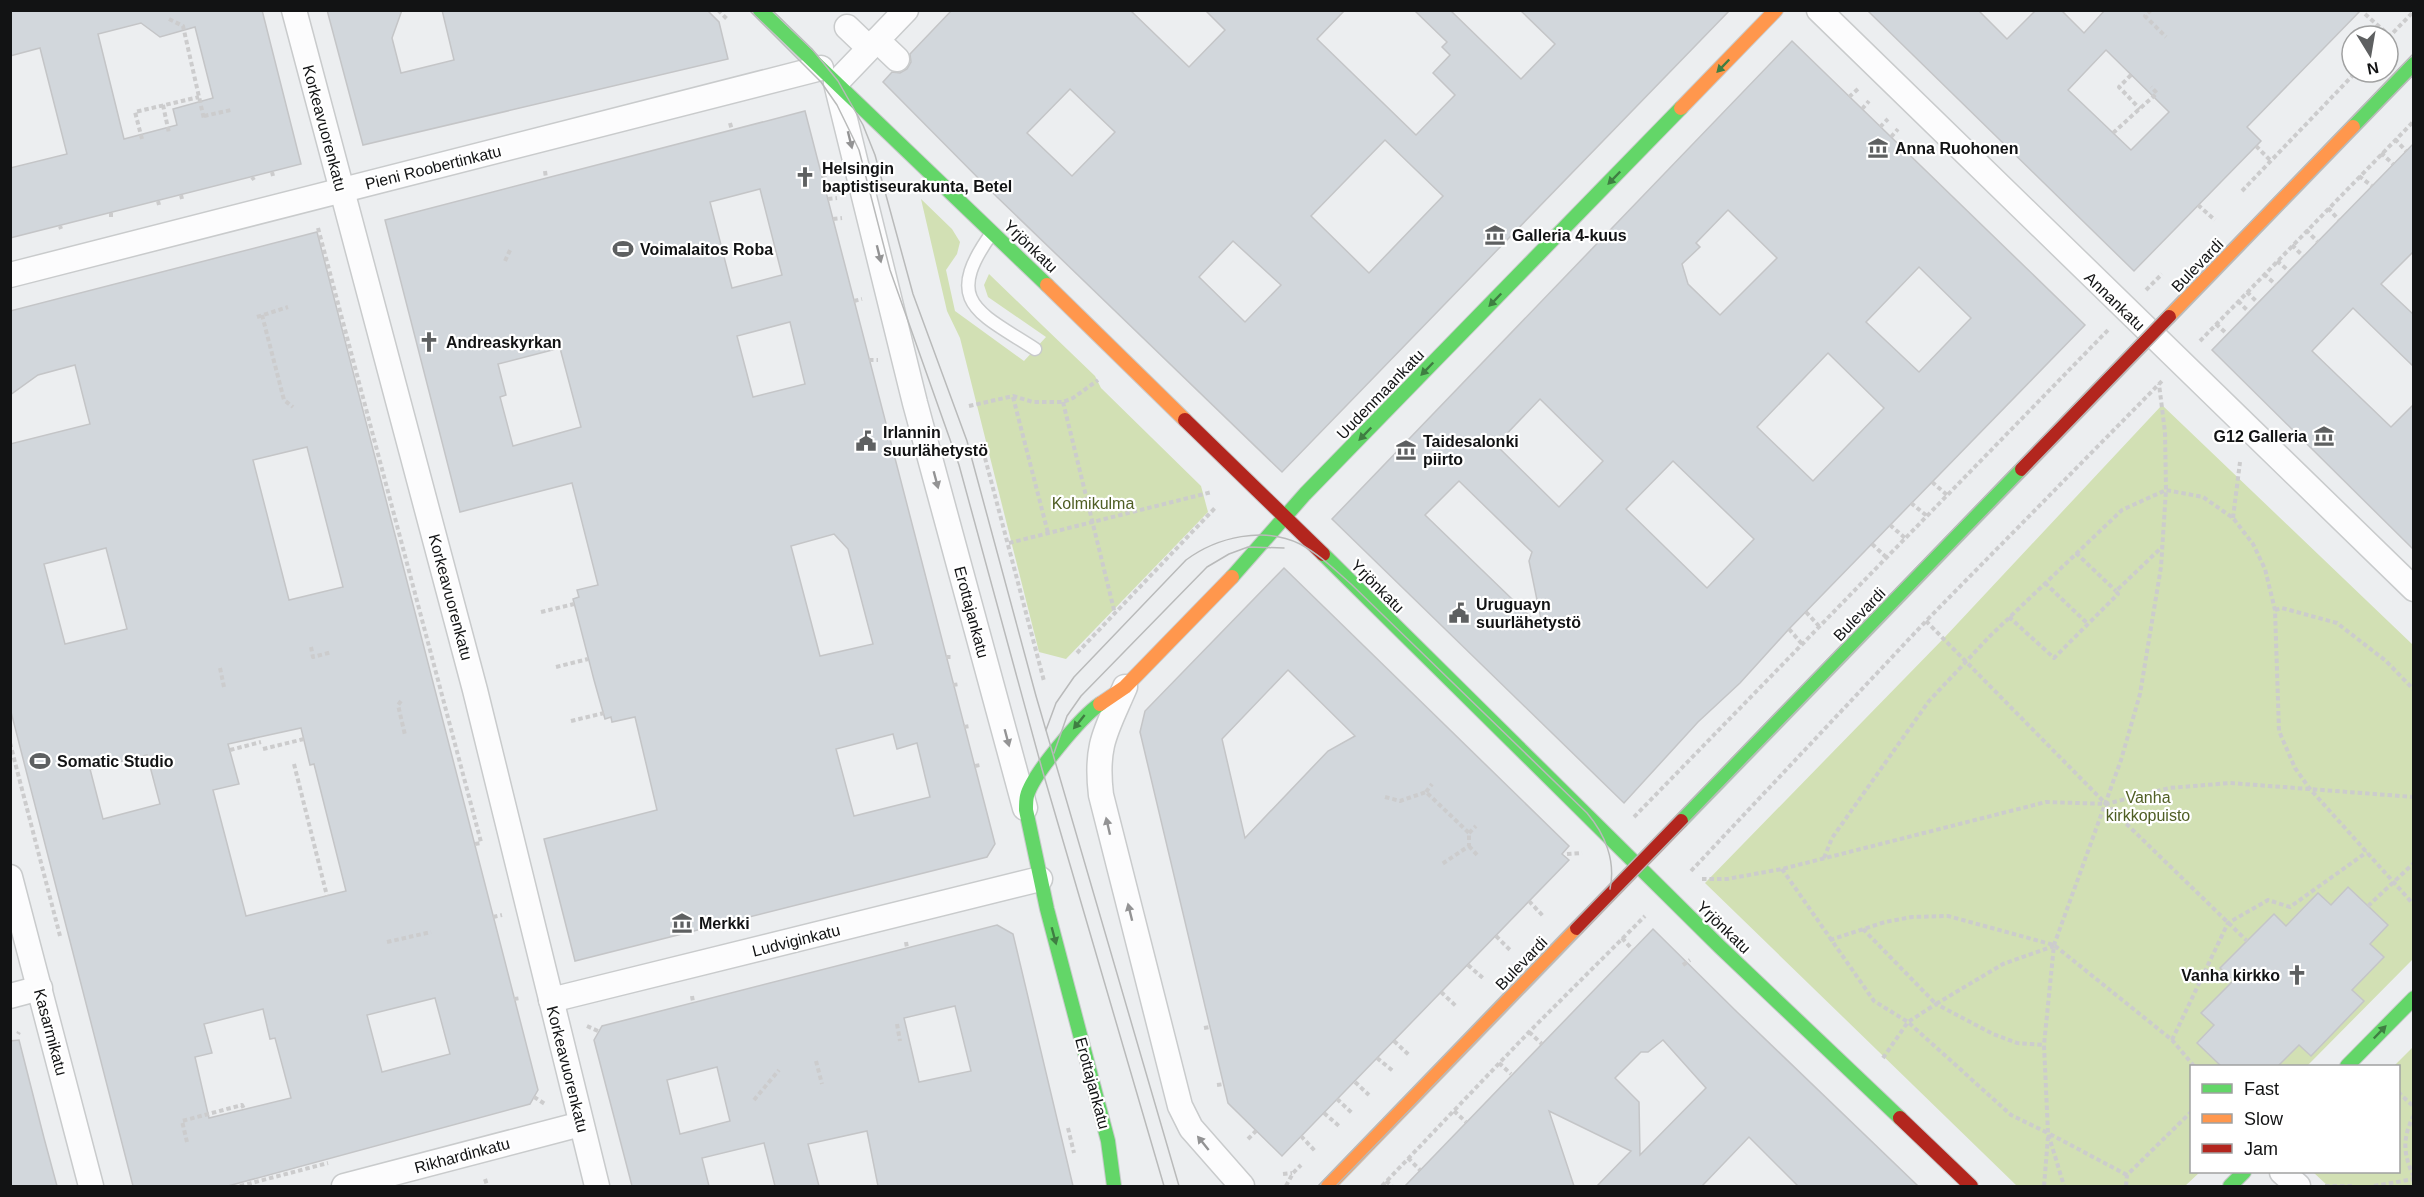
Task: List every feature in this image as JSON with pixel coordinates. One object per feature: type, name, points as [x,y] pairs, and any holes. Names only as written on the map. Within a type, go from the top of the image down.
[{"type":"street","name":"Korkeavuorenkatu","points":[[294,10],[475,690],[597,1186]]},
{"type":"street","name":"Yrjönkatu","points":[[760,10],[993,232],[1639,866],[1971,1186]]},
{"type":"street","points":[[828,76],[866,51],[906,10]]},
{"type":"street","name":"Uudenmaankatu","points":[[1026,810],[1027,796],[1034,781],[1086,713],[1125,687],[1258,550],[1284,517],[1776,10]]},
{"type":"street","name":"Annankatu","points":[[1819,10],[2126,312],[2414,589]]},
{"type":"street","points":[[847,27],[866,51],[897,59]]},
{"type":"street","name":"Bulevardi","points":[[1328,1186],[2414,64]]},
{"type":"street","name":"Pieni Roobertinkatu","points":[[10,275],[341,190],[828,76]]},
{"type":"street","name":"Erottajankatu","points":[[828,76],[1026,810],[1040,879],[1108,1141],[1114,1186]]},
{"type":"street","points":[[1125,687],[1101,744],[1098,759],[1106,816],[1180,1106],[1191,1128],[1242,1186]]},
{"type":"street","name":"Kasarmikatu","points":[[10,877],[92,1186]]},
{"type":"street","name":"Ludviginkatu","points":[[551,1000],[1040,879]]},
{"type":"street","points":[[10,996],[40,988]]},
{"type":"street","points":[[2348,1065],[2414,998]]},
{"type":"street","name":"Rikhardinkatu","points":[[344,1186],[581,1124]]},
{"type":"street","name":"Erottajankatu","points":[[1108,1141],[1125,1168]]},
{"type":"street","points":[[2230,1186],[2243,1173]]},
{"type":"street","points":[[2283,1173],[2298,1186]]},
{"type":"lane","points":[[993,232],[977,254],[966,281],[969,295],[975,309],[1035,349]]},
{"type":"path","points":[[2151,10],[2145,16],[2166,37]]},
{"type":"path","points":[[2400,26],[2414,11]]},
{"type":"path","points":[[2366,14],[2376,24]]},
{"type":"path","points":[[169,20],[183,26],[204,117],[231,110]]},
{"type":"path","points":[[2131,75],[2119,87],[2140,109]]},
{"type":"path","points":[[2239,195],[2345,84]]},
{"type":"path","points":[[2113,133],[2157,93],[2151,87]]},
{"type":"path","points":[[1849,97],[1858,89]]},
{"type":"path","points":[[142,139],[135,112],[199,97]]},
{"type":"path","points":[[1862,109],[1869,101]]},
{"type":"path","points":[[163,105],[169,133]]},
{"type":"path","points":[[1880,127],[1888,119]]},
{"type":"path","points":[[1693,870],[1759,796],[1926,621],[2414,121]]},
{"type":"path","points":[[730,123],[732,130]]},
{"type":"path","points":[[1891,137],[1899,129]]},
{"type":"path","points":[[2395,139],[2406,151]]},
{"type":"path","points":[[2256,146],[2271,161]]},
{"type":"path","points":[[2381,153],[2393,164]]},
{"type":"path","points":[[545,171],[546,178]]},
{"type":"path","points":[[822,176],[831,173]]},
{"type":"path","points":[[2359,176],[2372,186]]},
{"type":"path","points":[[828,199],[837,198]]},
{"type":"path","points":[[2198,205],[2215,220]]},
{"type":"path","points":[[2328,208],[2339,220]]},
{"type":"path","points":[[2207,228],[2223,212]]},
{"type":"path","points":[[833,219],[842,218]]},
{"type":"path","points":[[318,228],[484,853]]},
{"type":"path","points":[[2306,230],[2318,242]]},
{"type":"path","points":[[2292,245],[2303,256]]},
{"type":"path","points":[[505,261],[511,248]]},
{"type":"path","points":[[2277,261],[2289,272]]},
{"type":"path","points":[[1631,820],[2168,267]]},
{"type":"path","points":[[2264,274],[2276,285]]},
{"type":"path","points":[[2247,292],[2258,303]]},
{"type":"path","points":[[2238,301],[2249,312]]},
{"type":"path","points":[[288,308],[259,316],[284,400],[292,407]]},
{"type":"path","points":[[2216,324],[2227,334]]},
{"type":"path","points":[[969,406],[1013,396],[1033,402],[1063,402],[1073,398],[1101,378]]},
{"type":"path","points":[[2044,1186],[2048,1133],[2044,1045],[2054,945],[2106,804],[2140,694],[2162,547],[2166,490],[2165,432],[2159,384]]},
{"type":"path","points":[[1013,396],[1048,533]]},
{"type":"path","points":[[1063,402],[1115,614]]},
{"type":"path","points":[[985,458],[1044,681]]},
{"type":"path","points":[[2233,518],[2240,462]]},
{"type":"path","points":[[1932,482],[1947,495]]},
{"type":"path","points":[[1824,859],[1832,838],[1929,701],[2009,617],[2122,510],[2166,490],[2203,498],[2233,518],[2253,544],[2265,569],[2275,610],[2279,731],[2295,768],[2310,789],[2414,905]]},
{"type":"path","points":[[1009,543],[1215,491]]},
{"type":"path","points":[[1911,503],[1927,516]]},
{"type":"path","points":[[1077,653],[1215,508]]},
{"type":"path","points":[[1890,525],[1905,538]]},
{"type":"path","points":[[1872,544],[1886,558]]},
{"type":"path","points":[[2116,591],[2162,547]]},
{"type":"path","points":[[2009,617],[2054,658],[2087,623],[2089,625],[2118,594],[2076,553]]},
{"type":"path","points":[[2045,583],[2087,623]]},
{"type":"path","points":[[541,612],[574,604]]},
{"type":"path","points":[[2275,610],[2282,608],[2337,623],[2386,661],[2414,690]]},
{"type":"path","points":[[1806,612],[1819,626]]},
{"type":"path","points":[[1926,621],[2106,804],[2247,941]]},
{"type":"path","points":[[1789,629],[1802,644]]},
{"type":"path","points":[[311,647],[313,657],[332,652]]},
{"type":"path","points":[[946,657],[953,657]]},
{"type":"path","points":[[556,667],[588,659]]},
{"type":"path","points":[[220,668],[224,687]]},
{"type":"path","points":[[953,685],[960,684]]},
{"type":"path","points":[[401,701],[398,705],[405,735]]},
{"type":"path","points":[[571,721],[604,713]]},
{"type":"path","points":[[964,727],[970,726]]},
{"type":"path","points":[[230,750],[259,743],[256,736]]},
{"type":"path","points":[[263,749],[303,739]]},
{"type":"path","points":[[10,743],[60,936]]},
{"type":"path","points":[[294,764],[327,896]]},
{"type":"path","points":[[1702,879],[1727,879],[1782,869],[2046,802],[2106,804],[2169,788],[2230,783],[2414,797]]},
{"type":"path","points":[[1385,797],[1400,801],[1426,792],[1432,784]]},
{"type":"path","points":[[1426,792],[1469,833]]},
{"type":"path","points":[[1476,826],[1469,833],[1469,846],[1478,856]]},
{"type":"path","points":[[475,844],[481,843]]},
{"type":"path","points":[[1442,864],[1469,846]]},
{"type":"path","points":[[2172,1040],[2228,923],[2268,900],[2290,907],[2367,852]]},
{"type":"path","points":[[1567,854],[1583,853]]},
{"type":"path","points":[[2368,906],[2392,881],[2414,863]]},
{"type":"path","points":[[1782,869],[1874,1001],[1908,1022],[2011,1115],[2127,1175]]},
{"type":"path","points":[[1529,901],[1543,916]]},
{"type":"path","points":[[497,905],[502,926]]},
{"type":"path","points":[[1830,940],[1912,917],[1948,916],[2054,945],[2172,1040],[2193,1065]]},
{"type":"path","points":[[1382,1186],[1529,1032],[1644,917]]},
{"type":"path","points":[[1863,929],[1936,1004],[2009,1040],[2044,1045]]},
{"type":"path","points":[[387,942],[431,932]]},
{"type":"path","points":[[1496,936],[1510,950]]},
{"type":"path","points":[[1622,938],[1633,950]]},
{"type":"path","points":[[906,942],[908,948]]},
{"type":"path","points":[[1881,1061],[1908,1022],[2003,964],[2054,945]]},
{"type":"path","points":[[1468,965],[1484,978]]},
{"type":"path","points":[[518,988],[523,1008]]},
{"type":"path","points":[[1442,992],[1457,1006]]},
{"type":"path","points":[[692,996],[693,1002]]},
{"type":"path","points":[[514,999],[521,998]]},
{"type":"path","points":[[897,1024],[900,1041]]},
{"type":"path","points":[[586,1025],[598,1031]]},
{"type":"path","points":[[1204,1028],[1210,1027]]},
{"type":"path","points":[[1529,1032],[1542,1044]]},
{"type":"path","points":[[1394,1041],[1409,1055]]},
{"type":"path","points":[[1377,1058],[1393,1071]]},
{"type":"path","points":[[816,1061],[822,1084]]},
{"type":"path","points":[[1499,1063],[1511,1074]]},
{"type":"path","points":[[754,1100],[779,1070]]},
{"type":"path","points":[[1355,1082],[1370,1095]]},
{"type":"path","points":[[1217,1085],[1224,1084]]},
{"type":"path","points":[[543,1094],[552,1131]]},
{"type":"path","points":[[2400,1094],[2414,1107]]},
{"type":"path","points":[[534,1097],[546,1105]]},
{"type":"path","points":[[1337,1099],[1352,1113]]},
{"type":"path","points":[[187,1142],[182,1121],[242,1105],[244,1109]]},
{"type":"path","points":[[1454,1111],[1466,1122]]},
{"type":"path","points":[[1324,1113],[1339,1126]]},
{"type":"path","points":[[2126,1186],[2127,1175],[2190,1113]]},
{"type":"path","points":[[2411,1186],[2414,1179],[2405,1158],[2404,1143],[2414,1115]]},
{"type":"path","points":[[1248,1139],[1256,1131]]},
{"type":"path","points":[[2048,1133],[2064,1186]]},
{"type":"path","points":[[1301,1136],[1315,1151]]},
{"type":"path","points":[[1408,1158],[1420,1170]]},
{"type":"path","points":[[1283,1174],[1293,1173],[1286,1186]]},
{"type":"path","points":[[485,1179],[487,1185]]},
{"type":"path","points":[[2374,1186],[2414,1179]]},
{"type":"path","points":[[1386,1181],[1392,1186]]},
{"type":"green space","name":"Kolmikulma","points":[[921,199],[952,229],[960,242],[957,254],[946,270],[955,311],[1024,361],[1046,337],[988,297],[984,285],[989,274],[1095,376],[1101,388],[1201,486],[1208,512],[1066,659],[1039,652],[960,338],[947,311]]},
{"type":"green space","name":"Vanha kirkkopuisto","points":[[2162,405],[2413,645],[2413,959],[2308,1065],[2190,1065],[2190,1173],[2199,1173],[2185,1186],[2017,1186],[1705,883],[1944,638]]},
{"type":"green space","points":[[2413,1047],[2413,1186],[2328,1186],[2314,1173],[2400,1173],[2400,1065],[2395,1065]]},
{"type":"building","points":[[10,10],[262,10],[301,164],[10,238],[10,168],[67,154],[40,48],[10,56]],"holes":[[[141,23],[160,37],[195,27],[213,98],[173,109],[177,125],[124,139],[98,34]]]},
{"type":"building","points":[[327,10],[402,10],[392,38],[401,73],[454,60],[442,10],[707,10],[719,22],[728,59],[363,145]]},
{"type":"building","points":[[952,10],[1130,10],[1189,67],[1225,30],[1205,10],[1345,10],[1317,39],[1416,135],[1455,95],[1433,73],[1450,55],[1442,47],[1447,42],[1414,10],[1450,10],[1521,79],[1555,44],[1520,10],[1730,10],[1282,472],[997,197],[883,82],[892,72],[900,73],[907,69],[911,62],[910,54]],"holes":[[[1070,89],[1115,132],[1072,176],[1027,133]],[[1385,140],[1443,196],[1369,273],[1311,216]],[[1233,241],[1281,285],[1245,322],[1199,277]]]},
{"type":"building","points":[[1867,10],[1978,10],[2007,39],[2036,10],[2061,10],[2084,33],[2105,10],[2361,10],[2347,24],[2340,24],[2340,32],[2247,127],[2261,141],[2134,271]],"holes":[[[2106,50],[2169,112],[2131,150],[2068,90]]]},
{"type":"building","points":[[1792,41],[2085,325],[1789,629],[1740,683],[1698,722],[1624,803],[1332,519]],"holes":[[[1728,210],[1777,258],[1720,315],[1688,284],[1682,264],[1700,247],[1696,243]],[[1919,267],[1971,318],[1919,372],[1866,322]],[[1828,353],[1884,408],[1813,481],[1757,427]],[[1540,399],[1603,461],[1559,507],[1496,445]],[[1673,461],[1754,539],[1707,588],[1626,509]],[[1459,481],[1532,552],[1529,561],[1543,629],[1425,515]]]},
{"type":"building","points":[[805,111],[995,844],[987,857],[575,961],[544,839],[657,810],[635,717],[612,722],[611,717],[605,719],[594,680],[573,599],[579,597],[577,590],[598,585],[572,483],[460,512],[385,220]],"holes":[[[760,189],[782,275],[732,288],[710,202]],[[790,322],[805,384],[753,397],[737,336]],[[560,348],[581,427],[513,446],[500,397],[506,395],[498,364]],[[834,534],[848,549],[873,644],[820,656],[791,546]],[[893,734],[897,749],[917,743],[930,797],[854,816],[836,749]]]},
{"type":"building","points":[[2414,143],[2414,251],[2381,284],[2414,315],[2414,367],[2353,308],[2312,351],[2391,427],[2414,404],[2414,550],[2212,350]]},
{"type":"building","points":[[317,232],[538,1090],[530,1104],[228,1186],[133,1186],[10,708],[10,444],[90,424],[75,365],[38,375],[10,395],[10,311]],"holes":[[[307,447],[343,587],[289,600],[253,460]],[[106,548],[127,629],[65,644],[44,564]],[[301,728],[310,765],[314,764],[346,891],[246,916],[213,790],[239,784],[228,744]],[[147,755],[160,804],[103,819],[90,769]],[[435,998],[450,1054],[382,1072],[367,1015]],[[263,1009],[270,1039],[275,1038],[291,1098],[209,1118],[195,1057],[212,1053],[204,1024]]]},
{"type":"building","points":[[1284,568],[1569,846],[1562,854],[1569,860],[1282,1156],[1228,1103],[1140,732],[1145,711]],"holes":[[[1288,670],[1355,736],[1328,751],[1245,838],[1222,739]]]},
{"type":"building","name":"Vanha kirkko","points":[[2348,887],[2388,925],[2370,944],[2384,957],[2352,990],[2364,1001],[2311,1056],[2299,1045],[2279,1065],[2220,1065],[2197,1043],[2214,1025],[2201,1013],[2233,981],[2220,968],[2274,914],[2286,926],[2318,893],[2331,905]]},
{"type":"building","points":[[997,925],[1013,934],[1073,1186],[878,1186],[867,1131],[808,1144],[819,1186],[775,1186],[764,1143],[702,1158],[709,1186],[632,1186],[594,1040],[602,1026]],"holes":[[[955,1006],[971,1071],[919,1082],[904,1018]],[[717,1067],[730,1121],[680,1134],[667,1080]]]},
{"type":"building","points":[[1653,929],[1918,1186],[1798,1186],[1749,1137],[1702,1186],[1597,1186],[1631,1151],[1549,1111],[1574,1186],[1405,1186]],"holes":[[[1663,1040],[1706,1088],[1640,1155],[1639,1102],[1615,1078],[1641,1052],[1648,1052]]]},
{"type":"building","points":[[19,1040],[57,1186],[10,1186],[10,1041]]},
{"type":"tram line","points":[[749,10],[821,82],[837,105],[859,150],[890,270],[959,465],[1042,769],[1164,1186]]},
{"type":"tram line","points":[[772,10],[812,49],[838,81],[863,125],[875,155],[913,294],[967,441],[1036,696],[1179,1186]]},
{"type":"tram line","points":[[1318,1186],[2414,53]]},
{"type":"tram line","points":[[1336,1186],[2414,74]]},
{"type":"tram line","points":[[1046,730],[1056,703],[1074,677],[1186,560],[1226,540],[1256,535],[1286,539],[1314,552],[1351,584],[1587,813],[1608,848],[1611,868],[1610,889]]},
{"type":"tram line","points":[[1054,753],[1067,716],[1081,696],[1207,567],[1229,554],[1248,547],[1284,548]]},
{"type":"traffic: fast","points":[[760,10],[1047,285]]},
{"type":"traffic: fast","points":[[2353,127],[2414,64]]},
{"type":"traffic: fast","points":[[1232,577],[1305,494],[1681,108]]},
{"type":"traffic: fast","points":[[1681,821],[2022,469]]},
{"type":"traffic: fast","points":[[1323,554],[1720,947],[1900,1118]]},
{"type":"traffic: fast","points":[[1100,704],[1070,733],[1038,774],[1027,796],[1026,810],[1047,909],[1108,1141],[1114,1186]]},
{"type":"traffic: fast","points":[[2348,1065],[2414,998]]},
{"type":"traffic: fast","points":[[2230,1186],[2243,1173]]},
{"type":"traffic: slow","points":[[1681,108],[1776,10]]},
{"type":"traffic: slow","points":[[2169,317],[2353,127]]},
{"type":"traffic: slow","points":[[1047,285],[1185,420]]},
{"type":"traffic: slow","points":[[1100,704],[1125,687],[1232,577]]},
{"type":"traffic: slow","points":[[1328,1186],[1577,928]]},
{"type":"traffic: jam","points":[[2022,469],[2169,317]]},
{"type":"traffic: jam","points":[[1185,420],[1323,554]]},
{"type":"traffic: jam","points":[[1577,928],[1681,821]]},
{"type":"traffic: jam","points":[[1900,1118],[1971,1186]]},
{"type":"place","name":"Anna Ruohonen","points":[[1878,148]]},
{"type":"place","name":"Helsingin baptistiseurakunta, Betel","points":[[805,177]]},
{"type":"place","name":"Galleria 4-kuus","points":[[1495,235]]},
{"type":"place","name":"Voimalaitos Roba","points":[[623,249]]},
{"type":"place","name":"Andreaskyrkan","points":[[429,342]]},
{"type":"place","name":"G12 Galleria","points":[[2324,436]]},
{"type":"place","name":"Irlannin suurlähetystö","points":[[866,441]]},
{"type":"place","name":"Taidesalonki piirto","points":[[1406,450]]},
{"type":"place","name":"Uruguayn suurlähetystö","points":[[1459,613]]},
{"type":"place","name":"Somatic Studio","points":[[40,761]]},
{"type":"place","name":"Merkki","points":[[682,923]]},
{"type":"place","name":"Vanha kirkko","points":[[2297,975]]}]
